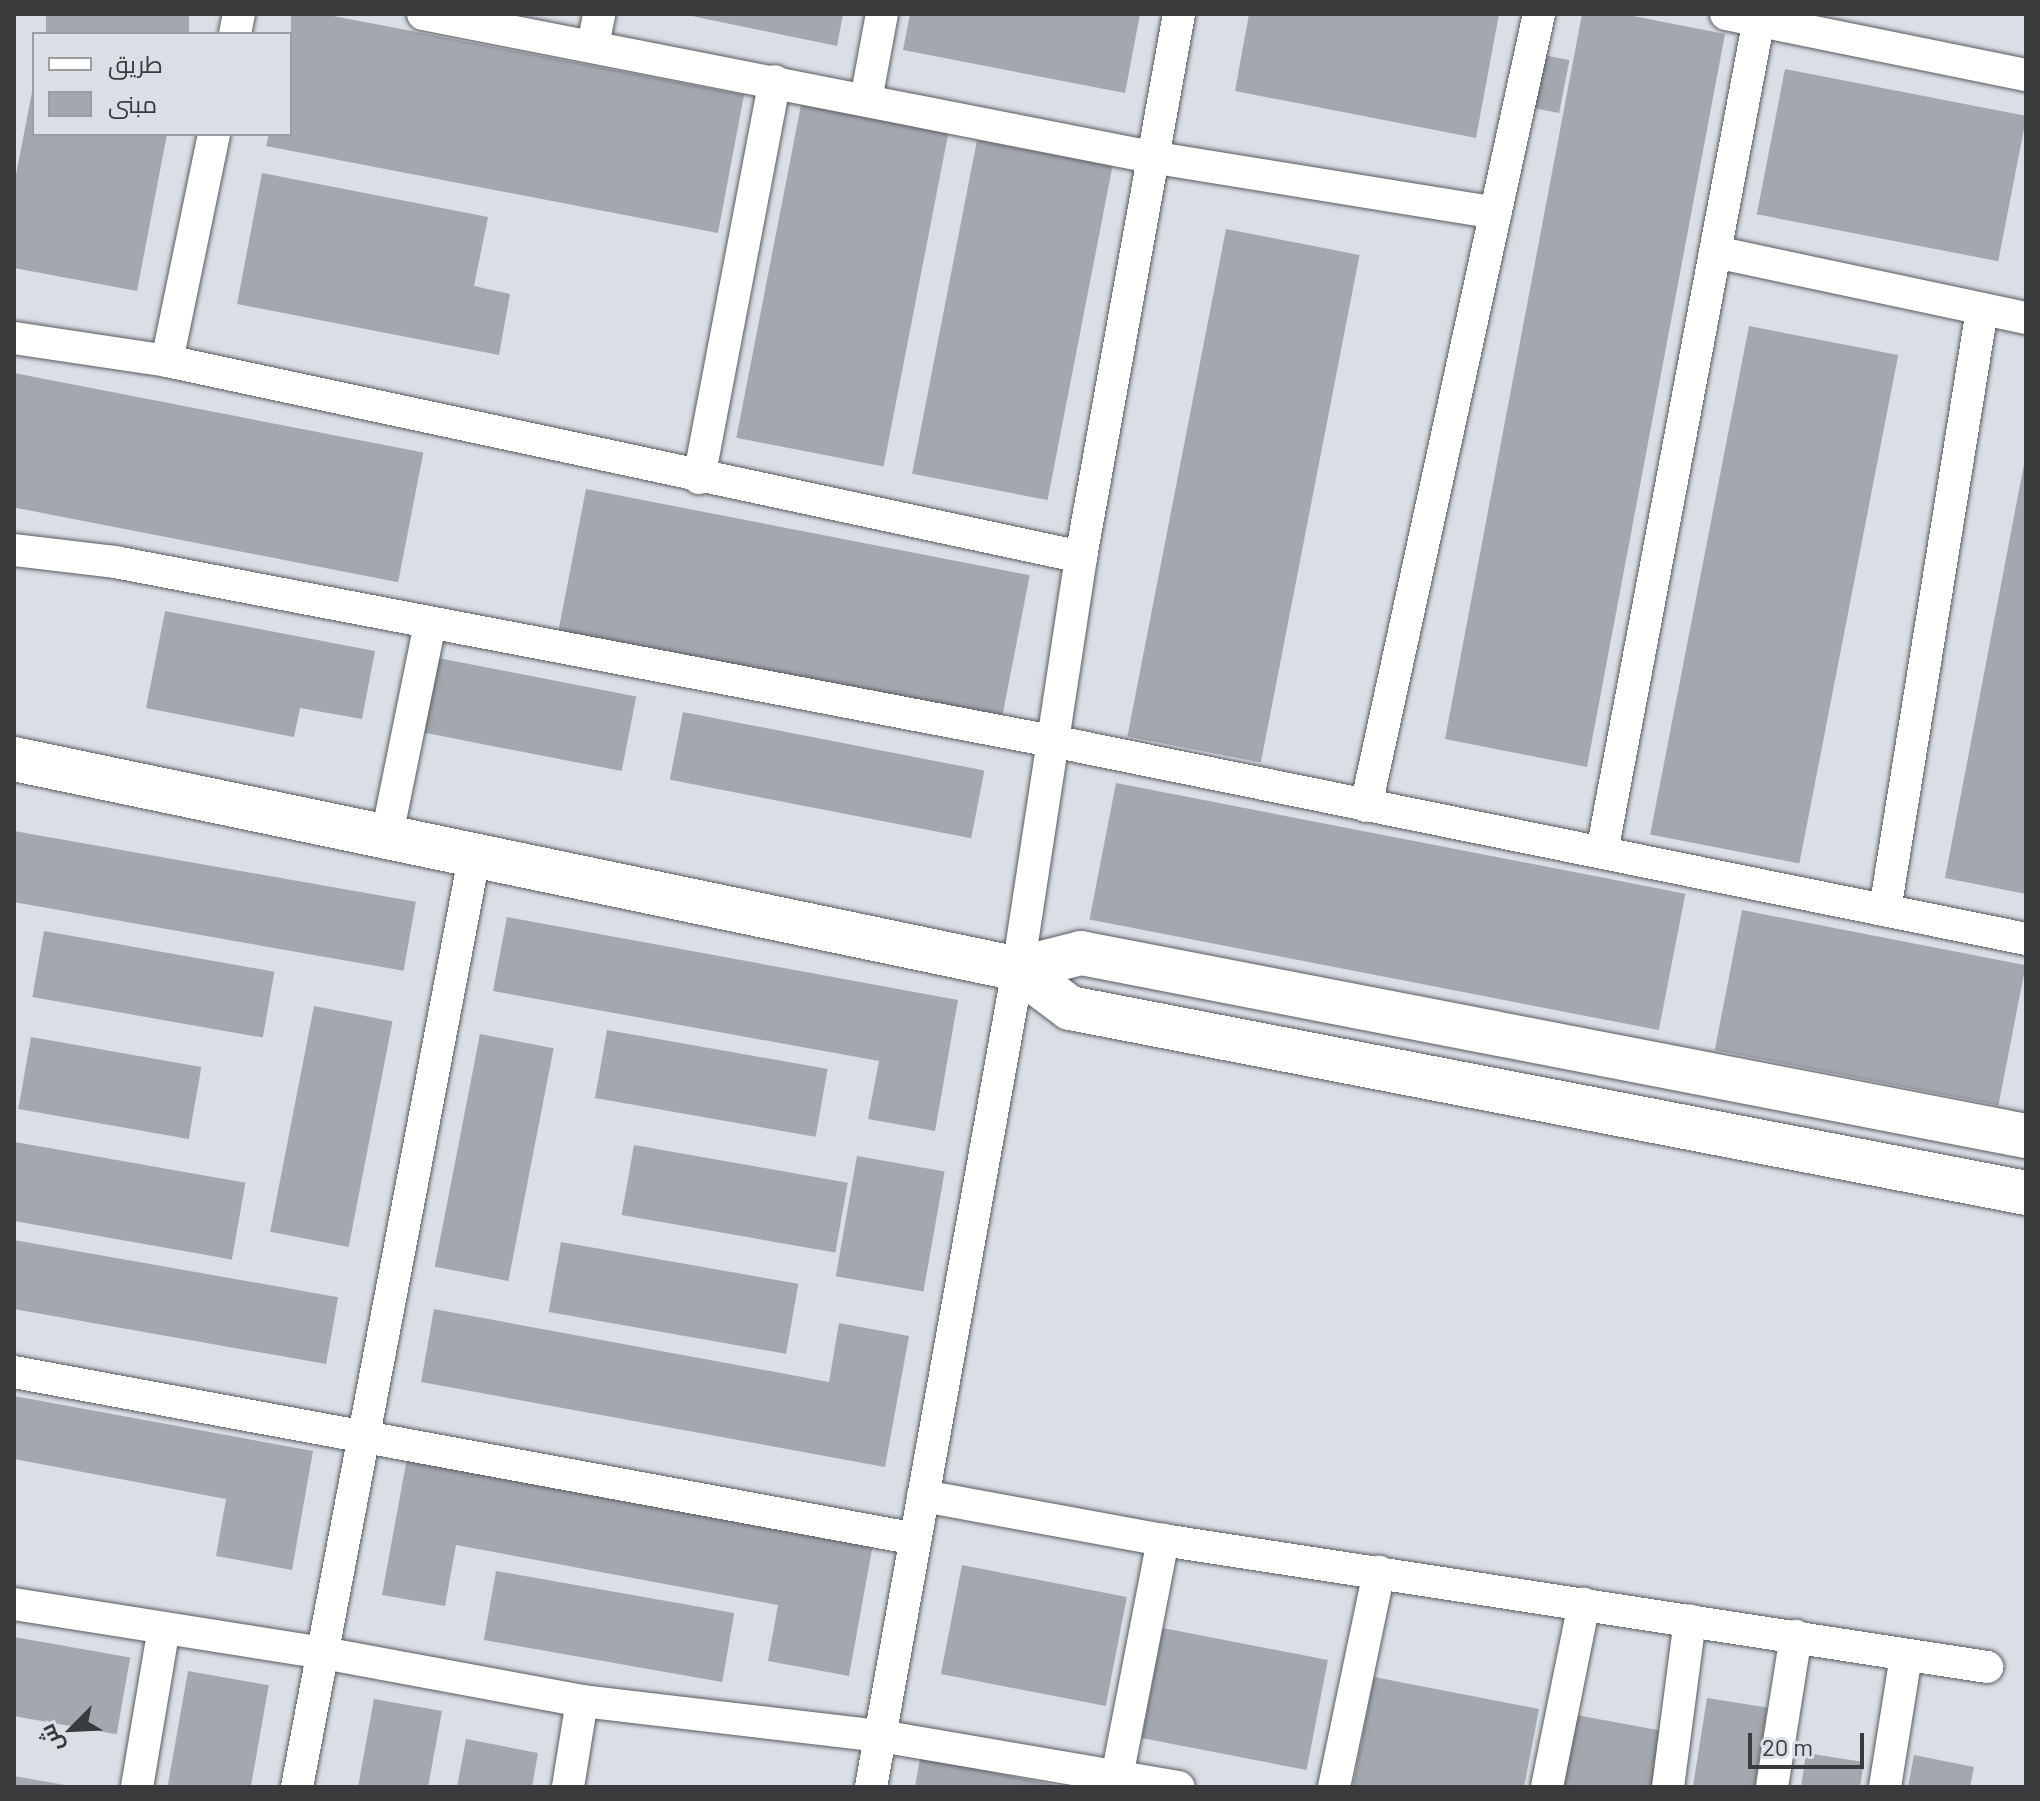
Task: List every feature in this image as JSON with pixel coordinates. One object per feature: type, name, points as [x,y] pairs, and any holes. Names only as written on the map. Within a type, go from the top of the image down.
[{"type":"street","points":[[423,14],[1151,157],[1495,213]]},
{"type":"street","points":[[593,46],[599,14]]},
{"type":"street","points":[[866,100],[882,14]]},
{"type":"street","points":[[871,1787],[1018,969],[1081,557],[1179,14]]},
{"type":"street","points":[[1366,806],[1539,14]]},
{"type":"street","points":[[1726,14],[2026,75]]},
{"type":"street","points":[[1602,852],[1759,19]]},
{"type":"street","points":[[699,478],[775,81]]},
{"type":"street","points":[[167,361],[214,136]]},
{"type":"street","points":[[1715,252],[2026,318]]},
{"type":"street","points":[[1885,910],[1982,310]]},
{"type":"street","points":[[14,338],[167,361],[699,478],[1081,557]]},
{"type":"street","points":[[14,550],[115,562],[1052,741],[2026,939]]},
{"type":"street","points":[[387,835],[430,623]]},
{"type":"street","points":[[14,759],[1018,969],[1070,1008],[2026,1193]]},
{"type":"street","points":[[297,1787],[475,853]]},
{"type":"street","points":[[1018,969],[1081,953],[2026,1136]]},
{"type":"street","points":[[14,1372],[916,1539]]},
{"type":"street","points":[[923,1496],[1163,1540],[1987,1667]]},
{"type":"street","points":[[1116,1781],[1163,1540]]},
{"type":"street","points":[[1334,1787],[1379,1572]]},
{"type":"street","points":[[14,1604],[323,1653],[582,1701],[880,1736],[1116,1781],[1179,1787]]},
{"type":"street","points":[[1547,1787],[1584,1604]]},
{"type":"street","points":[[1668,1787],[1690,1620]]},
{"type":"street","points":[[137,1787],[164,1628]]},
{"type":"street","points":[[1772,1787],[1796,1636]]},
{"type":"street","points":[[1885,1787],[1906,1656]]},
{"type":"street","points":[[568,1787],[582,1701]]},
{"type":"building","points":[[46,14],[189,14],[189,32],[46,32]]},
{"type":"building","points":[[291,14],[323,14],[744,95],[718,233],[266,146],[268,136],[292,136]]},
{"type":"building","points":[[682,14],[843,14],[837,46]]},
{"type":"building","points":[[910,14],[1140,14],[1125,93],[903,50]]},
{"type":"building","points":[[1249,14],[1499,14],[1476,138],[1235,91]]},
{"type":"building","points":[[1582,14],[1623,14],[1725,34],[1587,767],[1445,739]]},
{"type":"building","points":[[1538,54],[1569,60],[1559,113],[1528,107]]},
{"type":"building","points":[[1785,69],[2026,116],[1998,261],[1757,214]]},
{"type":"building","points":[[32,92],[32,136],[167,136],[137,291],[14,268],[14,185]]},
{"type":"building","points":[[801,105],[948,134],[884,466],[736,438]]},
{"type":"building","points":[[977,140],[1112,166],[1048,500],[912,474]]},
{"type":"building","points":[[262,173],[488,217],[474,286],[510,294],[499,355],[237,304]]},
{"type":"building","points":[[1226,229],[1360,255],[1261,762],[1127,737]]},
{"type":"building","points":[[1749,326],[1898,355],[1799,863],[1650,834]]},
{"type":"building","points":[[14,373],[423,453],[398,582],[14,507]]},
{"type":"building","points":[[2026,459],[2026,894],[1945,878]]},
{"type":"building","points":[[586,489],[1030,575],[1001,721],[558,634]]},
{"type":"building","points":[[165,611],[375,651],[362,719],[300,708],[294,737],[146,708]]},
{"type":"building","points":[[433,657],[636,696],[622,771],[418,732]]},
{"type":"building","points":[[683,712],[984,771],[971,838],[670,780]]},
{"type":"building","points":[[1116,783],[1685,894],[1659,1030],[1089,919]]},
{"type":"building","points":[[14,831],[416,902],[404,971],[14,902]]},
{"type":"building","points":[[1742,910],[2026,965],[1998,1106],[1715,1050]]},
{"type":"building","points":[[507,917],[958,1000],[935,1131],[868,1119],[879,1061],[493,991]]},
{"type":"building","points":[[44,931],[274,972],[263,1038],[32,997]]},
{"type":"building","points":[[314,1006],[393,1021],[349,1247],[270,1232]]},
{"type":"building","points":[[607,1030],[828,1069],[816,1137],[595,1098]]},
{"type":"building","points":[[480,1034],[554,1048],[508,1281],[435,1267]]},
{"type":"building","points":[[31,1037],[201,1067],[189,1139],[18,1109]]},
{"type":"building","points":[[15,1142],[245,1183],[232,1259],[14,1221]]},
{"type":"building","points":[[634,1145],[848,1183],[835,1253],[622,1215]]},
{"type":"building","points":[[857,1156],[945,1171],[923,1292],[836,1276]]},
{"type":"building","points":[[14,1240],[338,1297],[326,1364],[14,1309]]},
{"type":"building","points":[[561,1242],[798,1284],[786,1354],[549,1312]]},
{"type":"building","points":[[434,1309],[829,1382],[839,1323],[909,1336],[885,1467],[421,1382]]},
{"type":"building","points":[[14,1396],[313,1451],[292,1570],[216,1556],[226,1499],[14,1459]]},
{"type":"building","points":[[407,1458],[873,1544],[849,1676],[768,1661],[778,1605],[456,1545],[445,1606],[382,1595]]},
{"type":"building","points":[[962,1565],[1127,1597],[1106,1706],[941,1674]]},
{"type":"building","points":[[496,1571],[734,1613],[722,1682],[484,1640]]},
{"type":"building","points":[[1163,1628],[1328,1660],[1307,1770],[1142,1738]]},
{"type":"building","points":[[14,1637],[130,1657],[117,1734],[14,1716]]},
{"type":"building","points":[[188,1671],[269,1685],[251,1787],[168,1787]]},
{"type":"building","points":[[1374,1677],[1539,1709],[1524,1787],[1353,1786]]},
{"type":"building","points":[[1707,1698],[1767,1708],[1755,1787],[1693,1787]]},
{"type":"building","points":[[374,1699],[442,1711],[428,1787],[358,1787]]},
{"type":"building","points":[[1576,1715],[1663,1731],[1653,1787],[1563,1787]]},
{"type":"building","points":[[466,1739],[538,1753],[532,1787],[457,1787]]},
{"type":"building","points":[[1806,1753],[1864,1762],[1860,1787],[1801,1787]]},
{"type":"building","points":[[1914,1755],[1974,1767],[1970,1787],[1908,1787]]},
{"type":"building","points":[[920,1758],[1060,1786],[1060,1787],[915,1787]]},
{"type":"building","points":[[14,1776],[65,1785],[65,1787],[14,1787]]}]
